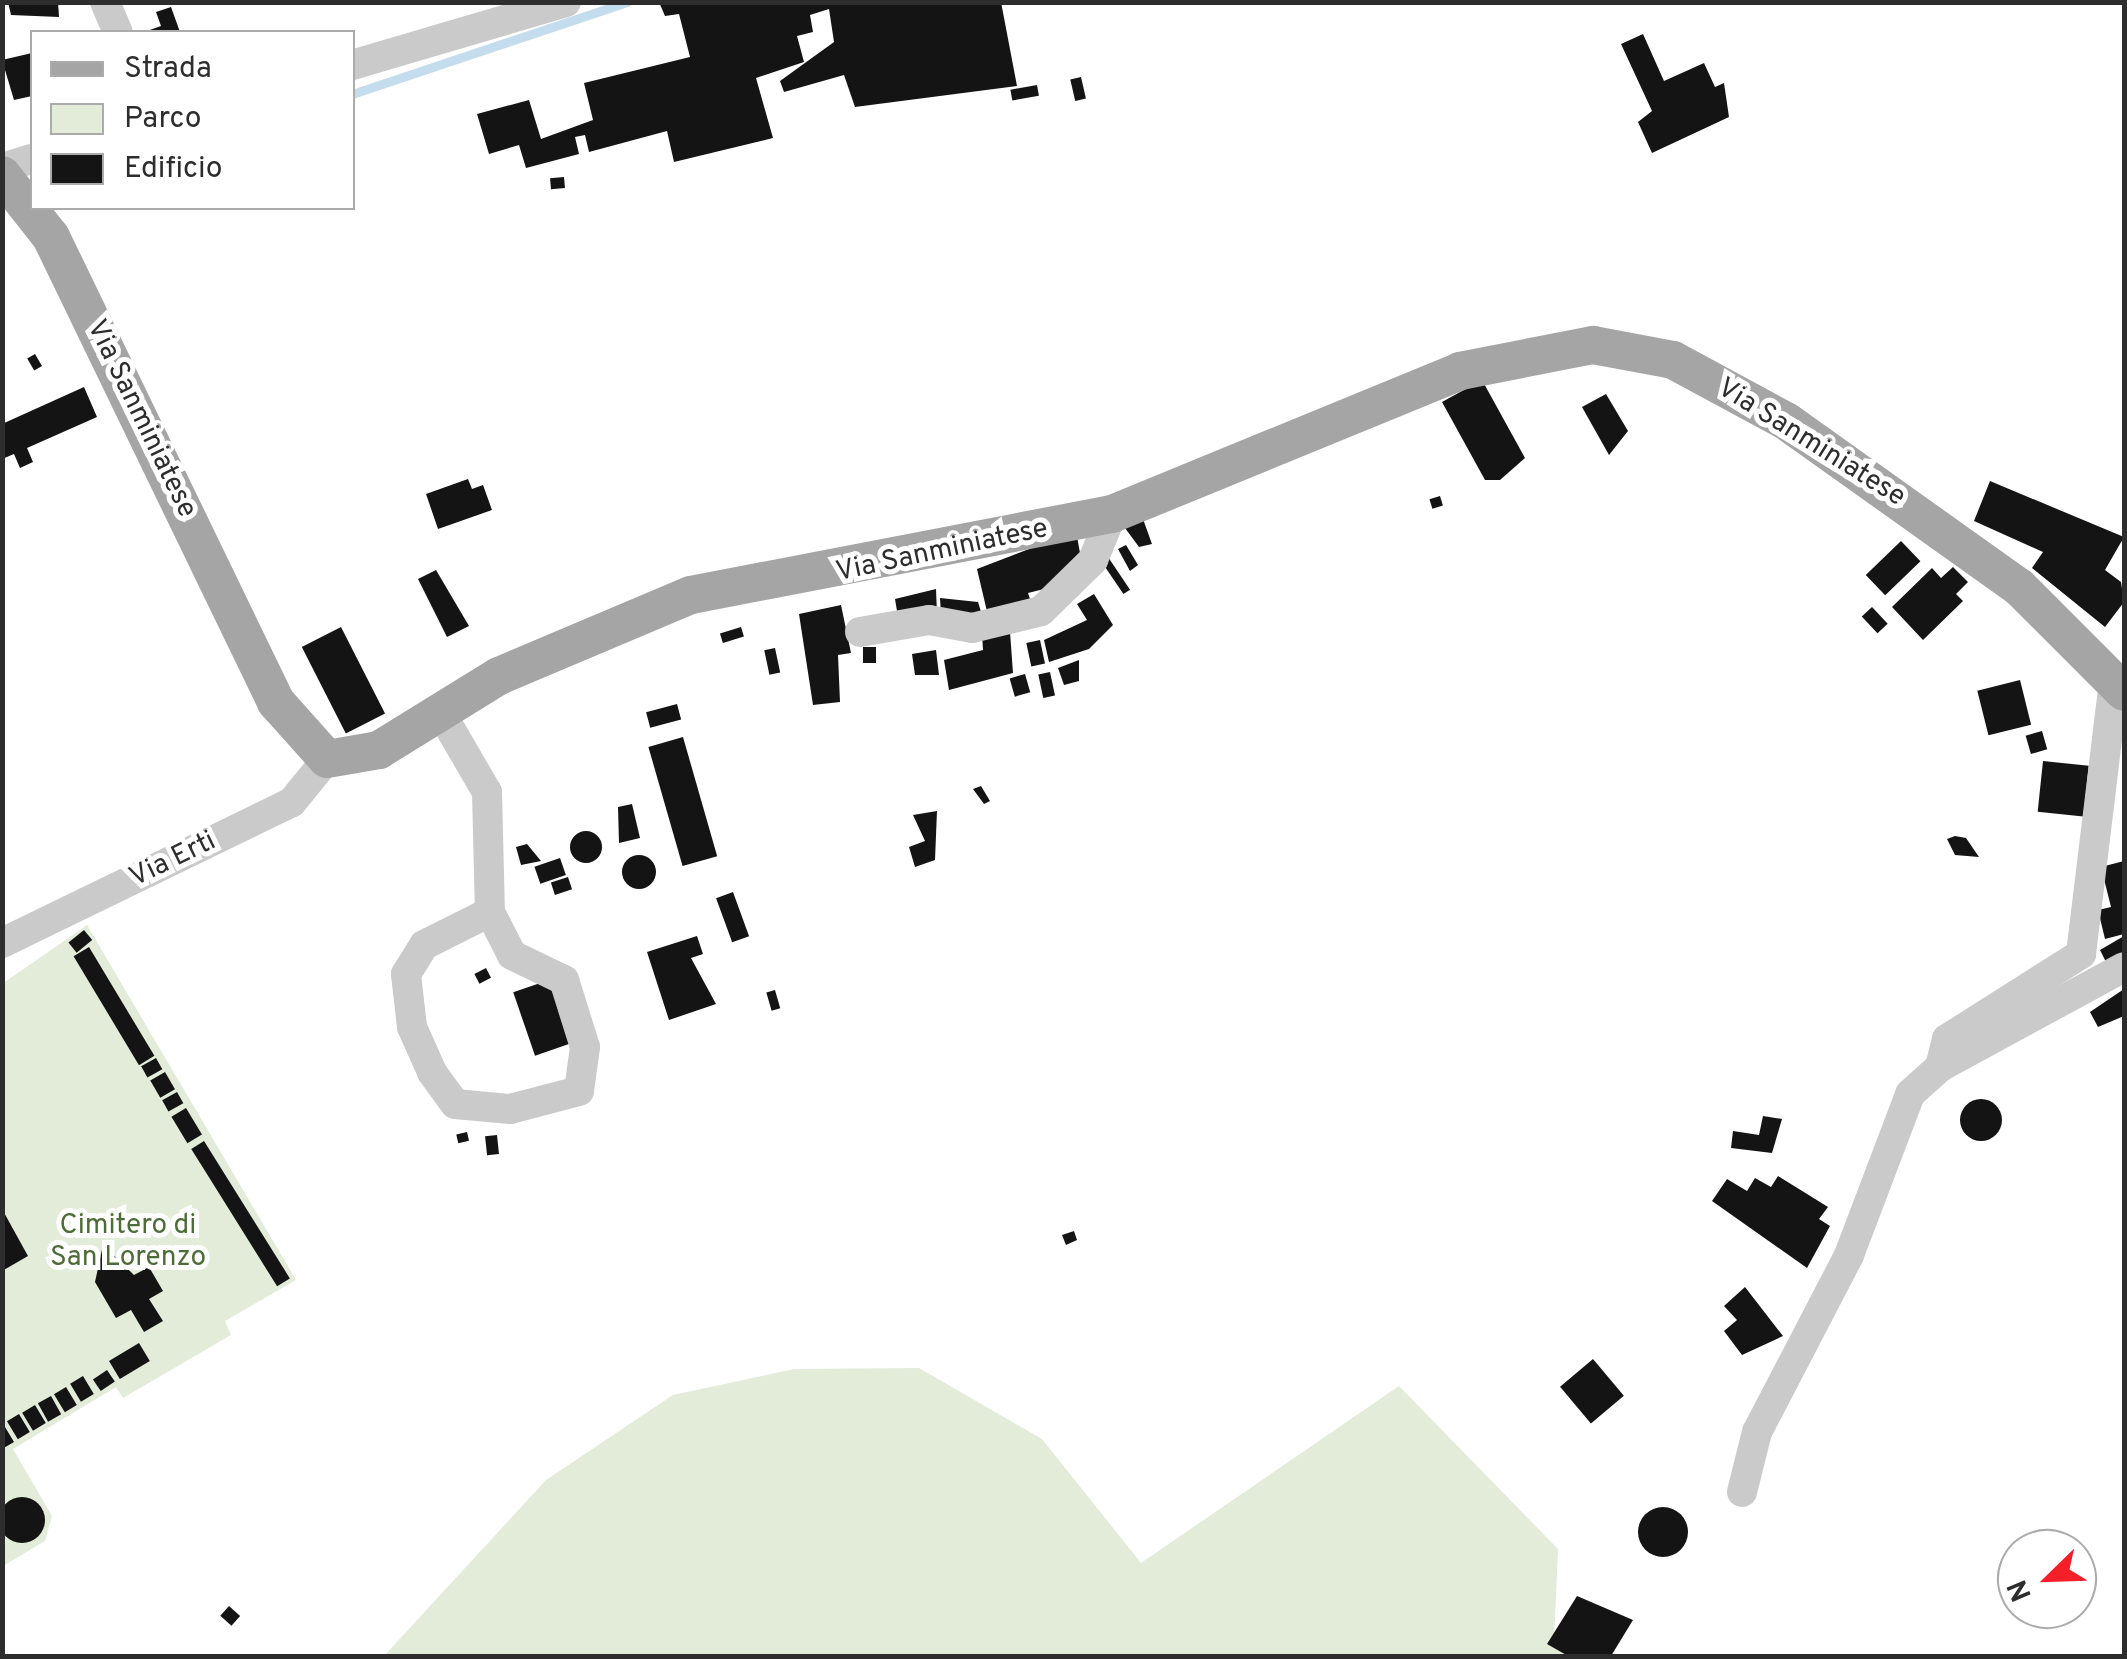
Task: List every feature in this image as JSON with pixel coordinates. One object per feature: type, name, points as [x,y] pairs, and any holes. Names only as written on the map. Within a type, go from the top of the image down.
[{"type":"main road","name":"Via Sanminiatese","points":[[2,172],[30,210]]},
{"type":"main road","name":"Via Sanminiatese","points":[[30,210],[51,238],[276,702],[327,759],[380,750],[535,659],[691,594],[1112,514],[1460,370],[1527,352],[1620,346],[1696,371],[1857,468],[2019,587],[2119,687]]},
{"type":"street","points":[[105,2],[117,30]]},
{"type":"street","points":[[355,64],[566,2]]},
{"type":"street","points":[[2,172],[30,160]]},
{"type":"street","points":[[860,632],[929,620],[990,626],[1041,611],[1093,560],[1112,514]]},
{"type":"street","points":[[1940,1067],[1947,1039],[2081,954],[2119,687]]},
{"type":"street","points":[[441,713],[487,792],[490,912],[512,955],[564,980],[585,1047],[578,1091],[510,1109],[456,1104],[432,1072],[412,1027],[406,974],[424,945],[490,912]]},
{"type":"street","name":"Via Erti","points":[[2,943],[292,802],[327,759]]},
{"type":"street","points":[[1742,1492],[1757,1432],[1849,1255],[1910,1094],[1940,1067],[2124,967]]},
{"type":"green space","name":"Cimitero di San Lorenzo","points":[[87,925],[296,1280],[225,1321],[231,1335],[123,1398],[116,1387],[13,1449],[52,1516],[45,1541],[3,1566],[2,984]]},
{"type":"green space","points":[[919,1368],[1042,1439],[1141,1563],[1399,1386],[1558,1549],[1554,1640],[1580,1656],[384,1656],[546,1480],[673,1395],[794,1369]]},
{"type":"building","points":[[8,2],[58,2],[59,17],[11,15]]},
{"type":"building","points":[[659,2],[1001,2],[1017,86],[855,107],[844,75],[784,92],[780,81],[834,42],[829,9],[810,15],[813,32],[797,36],[804,62],[756,78],[773,138],[674,162],[667,131],[589,152],[585,135],[575,137],[579,154],[526,168],[519,145],[489,154],[477,114],[529,100],[541,139],[593,120],[584,83],[690,57],[679,14],[665,16]]},
{"type":"building","points":[[171,7],[179,30],[150,30],[161,26],[156,12]]},
{"type":"building","points":[[1643,34],[1664,81],[1704,63],[1715,87],[1724,83],[1729,117],[1652,153],[1638,122],[1652,111],[1621,44]]},
{"type":"building","points":[[30,53],[30,96],[14,100],[2,60]]},
{"type":"building","points":[[1081,77],[1086,98],[1075,101],[1070,79]]},
{"type":"building","points":[[1037,85],[1039,96],[1012,101],[1010,90]]},
{"type":"building","points":[[564,177],[565,188],[551,189],[550,178]]},
{"type":"building","points":[[35,354],[42,366],[34,371],[27,358]]},
{"type":"building","points":[[1482,380],[1525,458],[1500,480],[1485,480],[1442,402]]},
{"type":"building","points":[[84,387],[97,417],[27,448],[33,462],[20,468],[14,454],[2,459],[2,424]]},
{"type":"building","points":[[1606,394],[1628,431],[1609,455],[1582,407]]},
{"type":"building","points":[[468,479],[472,489],[483,485],[492,510],[438,529],[426,494]]},
{"type":"building","points":[[1990,481],[2124,537],[2105,570],[2121,582],[2124,602],[2105,627],[2032,568],[2043,552],[1974,521]]},
{"type":"building","points":[[1440,496],[1443,506],[1432,509],[1429,499]]},
{"type":"building","points":[[1143,519],[1152,544],[1139,547],[1125,528]]},
{"type":"building","points":[[1076,531],[1082,564],[1068,583],[1028,593],[1033,608],[989,620],[977,569]]},
{"type":"building","points":[[1901,541],[1920,561],[1885,595],[1866,575]]},
{"type":"building","points":[[1126,545],[1138,565],[1130,571],[1118,549]]},
{"type":"building","points":[[1106,554],[1130,590],[1123,594],[1099,558]]},
{"type":"building","points":[[1953,567],[1968,582],[1956,594],[1963,601],[1923,640],[1892,607],[1932,568],[1941,578]]},
{"type":"building","points":[[436,570],[469,626],[447,637],[418,579]]},
{"type":"building","points":[[936,589],[937,614],[898,617],[895,599]]},
{"type":"building","points":[[1094,594],[1113,625],[1089,649],[1049,662],[1044,640],[1087,620],[1077,604]]},
{"type":"building","points":[[940,598],[978,602],[983,618],[941,615]]},
{"type":"building","points":[[841,605],[851,653],[838,655],[840,702],[813,705],[799,614]]},
{"type":"building","points":[[1872,607],[1888,624],[1877,633],[1862,617]]},
{"type":"building","points":[[341,627],[385,713],[346,733],[302,647]]},
{"type":"building","points":[[741,627],[744,637],[723,643],[720,633]]},
{"type":"building","points":[[1010,632],[1013,673],[949,690],[944,660],[983,650],[982,634]]},
{"type":"building","points":[[1040,640],[1045,663],[1031,666],[1026,643]]},
{"type":"building","points":[[863,647],[876,647],[876,663],[863,663]]},
{"type":"building","points":[[775,648],[780,672],[769,675],[764,650]]},
{"type":"building","points":[[936,650],[939,675],[915,675],[912,654]]},
{"type":"building","points":[[1079,660],[1079,681],[1064,685],[1058,668]]},
{"type":"building","points":[[1050,672],[1055,695],[1043,698],[1038,674]]},
{"type":"building","points":[[1025,674],[1030,692],[1015,697],[1010,678]]},
{"type":"building","points":[[2020,680],[2031,725],[1988,735],[1977,691]]},
{"type":"building","points":[[677,704],[681,719],[650,728],[646,712]]},
{"type":"building","points":[[2042,731],[2047,749],[2031,754],[2026,736]]},
{"type":"building","points":[[683,737],[717,856],[683,866],[648,747]]},
{"type":"building","points":[[2043,761],[2089,766],[2083,817],[2038,812]]},
{"type":"building","points":[[981,786],[990,801],[984,804],[973,789]]},
{"type":"building","points":[[632,804],[640,838],[619,843],[618,807]]},
{"type":"building","points":[[937,811],[935,860],[915,867],[909,847],[925,841],[913,815]]},
{"type":"building","points":[[586,831],[597,836],[602,847],[597,858],[586,863],[575,858],[570,847],[575,836]]},
{"type":"building","points":[[1966,838],[1979,857],[1955,855],[1947,839]]},
{"type":"building","points":[[527,844],[541,861],[521,865],[516,847]]},
{"type":"building","points":[[639,855],[651,860],[656,872],[651,884],[639,889],[627,884],[622,872],[627,860]]},
{"type":"building","points":[[560,858],[566,875],[540,884],[534,867]]},
{"type":"building","points":[[2124,861],[2124,934],[2105,939],[2098,910],[2111,907],[2101,867]]},
{"type":"building","points":[[568,877],[572,889],[555,895],[551,883]]},
{"type":"building","points":[[733,892],[749,936],[732,942],[716,898]]},
{"type":"building","points":[[84,930],[92,940],[77,953],[68,943]]},
{"type":"building","points":[[697,936],[703,954],[691,958],[716,1004],[669,1020],[647,952]]},
{"type":"building","points":[[2124,936],[2124,961],[2110,970],[2100,950]]},
{"type":"building","points":[[89,947],[154,1056],[139,1065],[74,956]]},
{"type":"building","points":[[486,968],[491,978],[479,984],[474,974]]},
{"type":"building","points":[[552,979],[574,1042],[535,1056],[513,992]]},
{"type":"building","points":[[2124,989],[2124,1016],[2098,1027],[2090,1012]]},
{"type":"building","points":[[775,990],[780,1008],[772,1011],[766,992]]},
{"type":"building","points":[[156,1058],[162,1069],[147,1078],[141,1066]]},
{"type":"building","points":[[165,1072],[175,1089],[160,1098],[150,1080]]},
{"type":"building","points":[[177,1092],[183,1103],[168,1112],[162,1100]]},
{"type":"building","points":[[1981,1099],[1996,1105],[2002,1120],[1996,1135],[1981,1141],[1966,1135],[1960,1120],[1966,1105]]},
{"type":"building","points":[[186,1108],[202,1135],[187,1143],[171,1117]]},
{"type":"building","points":[[1763,1116],[1782,1119],[1772,1153],[1731,1148],[1733,1131],[1759,1135]]},
{"type":"building","points":[[467,1132],[469,1141],[458,1143],[456,1134]]},
{"type":"building","points":[[497,1135],[499,1154],[487,1155],[485,1136]]},
{"type":"building","points":[[204,1141],[290,1278],[277,1286],[191,1149]]},
{"type":"building","points":[[1778,1176],[1828,1207],[1819,1219],[1830,1226],[1807,1268],[1712,1201],[1727,1179],[1747,1191],[1755,1178],[1771,1187]]},
{"type":"building","points":[[2,1209],[28,1256],[2,1271]]},
{"type":"building","points":[[1074,1231],[1077,1240],[1066,1245],[1062,1235]]},
{"type":"building","points":[[103,1245],[134,1275],[149,1267],[163,1291],[149,1299],[163,1321],[144,1332],[131,1310],[116,1318],[95,1282]]},
{"type":"building","points":[[1745,1287],[1783,1336],[1742,1355],[1724,1331],[1737,1320],[1724,1306]]},
{"type":"building","points":[[139,1343],[150,1361],[120,1379],[109,1361]]},
{"type":"building","points":[[1593,1359],[1624,1396],[1591,1423],[1560,1387]]},
{"type":"building","points":[[107,1370],[115,1382],[101,1391],[93,1380]]},
{"type":"building","points":[[83,1376],[94,1394],[81,1402],[70,1384]]},
{"type":"building","points":[[66,1387],[77,1405],[65,1412],[54,1394]]},
{"type":"building","points":[[51,1396],[61,1414],[48,1422],[38,1403]]},
{"type":"building","points":[[35,1405],[46,1423],[33,1431],[22,1413]]},
{"type":"building","points":[[19,1414],[30,1432],[18,1439],[7,1421]]},
{"type":"building","points":[[2,1422],[14,1442],[2,1449]]},
{"type":"building","points":[[22,1497],[38,1504],[45,1520],[38,1536],[22,1543],[6,1536],[-1,1520],[6,1504]]},
{"type":"building","points":[[1663,1507],[1680,1515],[1688,1532],[1680,1549],[1663,1557],[1646,1549],[1638,1532],[1646,1515]]},
{"type":"building","points":[[1577,1596],[1633,1620],[1611,1656],[1568,1656],[1547,1644]]},
{"type":"building","points":[[229,1606],[240,1616],[231,1626],[220,1616]]},
{"type":"waterway","points":[[355,93],[627,2]]}]
